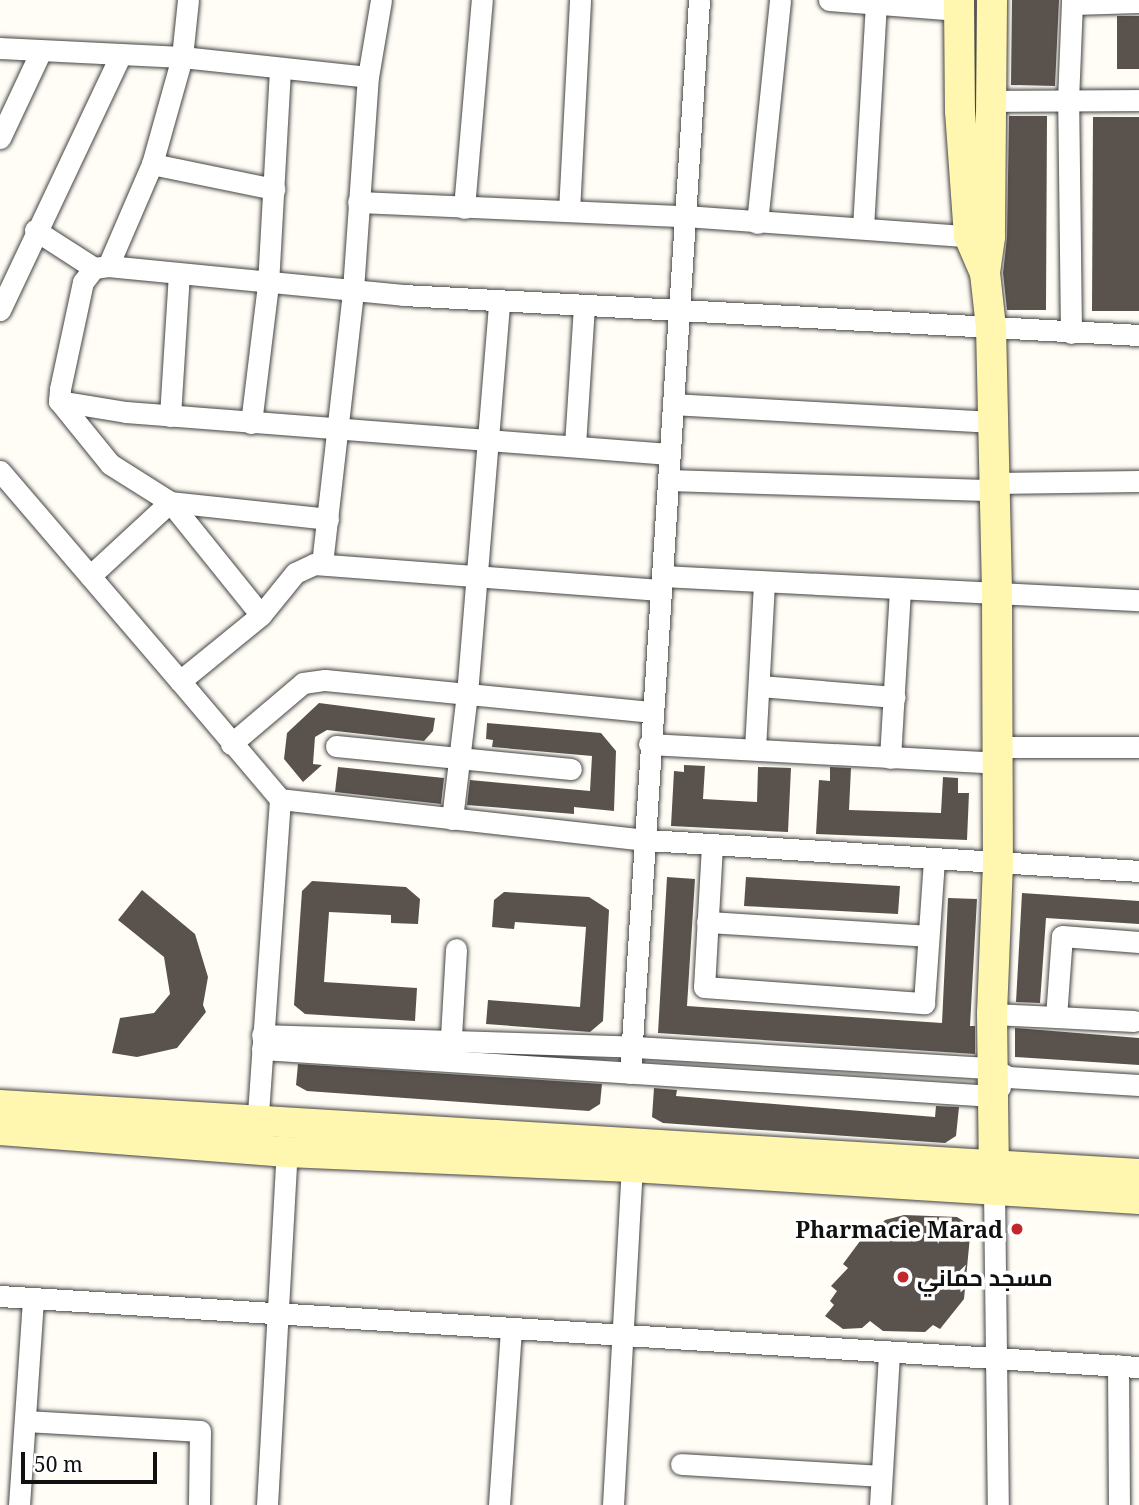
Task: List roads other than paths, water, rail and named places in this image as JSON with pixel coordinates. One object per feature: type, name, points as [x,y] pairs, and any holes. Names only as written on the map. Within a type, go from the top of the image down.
[{"type":"street","points":[[59,401],[83,282],[101,267],[152,164],[182,57],[188,0]]},
{"type":"street","points":[[322,564],[353,290],[368,77],[381,0]]},
{"type":"street","points":[[464,208],[482,0]]},
{"type":"street","points":[[569,211],[580,0]]},
{"type":"street","points":[[630,1073],[635,1047],[647,840],[650,712],[661,583],[699,0]]},
{"type":"street","points":[[757,223],[780,0]]},
{"type":"street","points":[[829,0],[959,5],[960,111],[991,327],[991,422],[997,594],[998,864],[992,1014],[997,1081],[994,1176],[998,1505]]},
{"type":"street","points":[[980,237],[991,101],[992,0]]},
{"type":"street","points":[[1071,333],[1068,101],[1072,2],[1139,2]]},
{"type":"street","points":[[863,228],[876,3]]},
{"type":"street","points":[[0,48],[182,57],[280,71],[368,77]]},
{"type":"street","points":[[0,138],[41,51]]},
{"type":"street","points":[[0,310],[35,230],[121,54]]},
{"type":"street","points":[[251,423],[268,284],[280,71]]},
{"type":"street","points":[[991,101],[1139,100]]},
{"type":"street","points":[[152,164],[274,189]]},
{"type":"street","points":[[358,202],[684,216],[980,237]]},
{"type":"street","points":[[35,230],[101,267],[268,284],[679,312],[1139,335]]},
{"type":"street","points":[[170,416],[179,274]]},
{"type":"street","points":[[452,819],[467,694],[499,301]]},
{"type":"street","points":[[575,445],[584,305]]},
{"type":"street","points":[[59,401],[170,416],[339,430],[489,437],[669,454]]},
{"type":"street","points":[[59,401],[110,464],[170,502],[261,615]]},
{"type":"street","points":[[673,404],[991,422]]},
{"type":"street","points":[[0,471],[279,799],[647,840],[1139,871]]},
{"type":"street","points":[[668,480],[994,486],[1139,481]]},
{"type":"street","points":[[90,576],[170,502],[328,519]]},
{"type":"street","points":[[180,681],[261,615],[295,573],[322,564],[661,583],[764,583],[1139,600]]},
{"type":"street","points":[[755,750],[764,583]]},
{"type":"street","points":[[890,758],[900,589]]},
{"type":"street","points":[[231,744],[303,683],[325,680],[650,712]]},
{"type":"street","points":[[760,687],[895,697]]},
{"type":"street","points":[[649,744],[890,758],[1139,747]]},
{"type":"street","points":[[336,746],[571,769]]},
{"type":"street","points":[[257,1136],[279,799]]},
{"type":"street","points":[[712,845],[704,987],[924,1003],[934,860]]},
{"type":"street","points":[[707,922],[928,936]]},
{"type":"street","points":[[1056,1017],[1062,936],[1139,942]]},
{"type":"street","points":[[450,1051],[456,949]]},
{"type":"street","points":[[992,1014],[1134,1021]]},
{"type":"street","points":[[262,1042],[450,1051],[635,1047],[997,1081]]},
{"type":"street","points":[[450,1051],[630,1073],[1139,1084]]},
{"type":"street","points":[[0,1105],[257,1136],[287,1152],[632,1167],[994,1176],[1139,1174]]},
{"type":"street","points":[[0,1130],[257,1136],[994,1176],[1139,1199]]},
{"type":"street","points":[[267,1505],[287,1152]]},
{"type":"street","points":[[613,1505],[632,1167]]},
{"type":"street","points":[[0,1296],[621,1338],[1129,1366],[1119,1505]]},
{"type":"street","points":[[19,1505],[27,1422],[33,1298]]},
{"type":"street","points":[[499,1505],[511,1329]]},
{"type":"street","points":[[880,1505],[889,1352]]},
{"type":"street","points":[[27,1422],[200,1431],[199,1505]]},
{"type":"street","points":[[681,1464],[881,1476]]},
{"type":"place","name":"Pharmacie Marad","points":[[1017,1229]]},
{"type":"place","name":"مسجد حماني","points":[[903,1277]]}]
